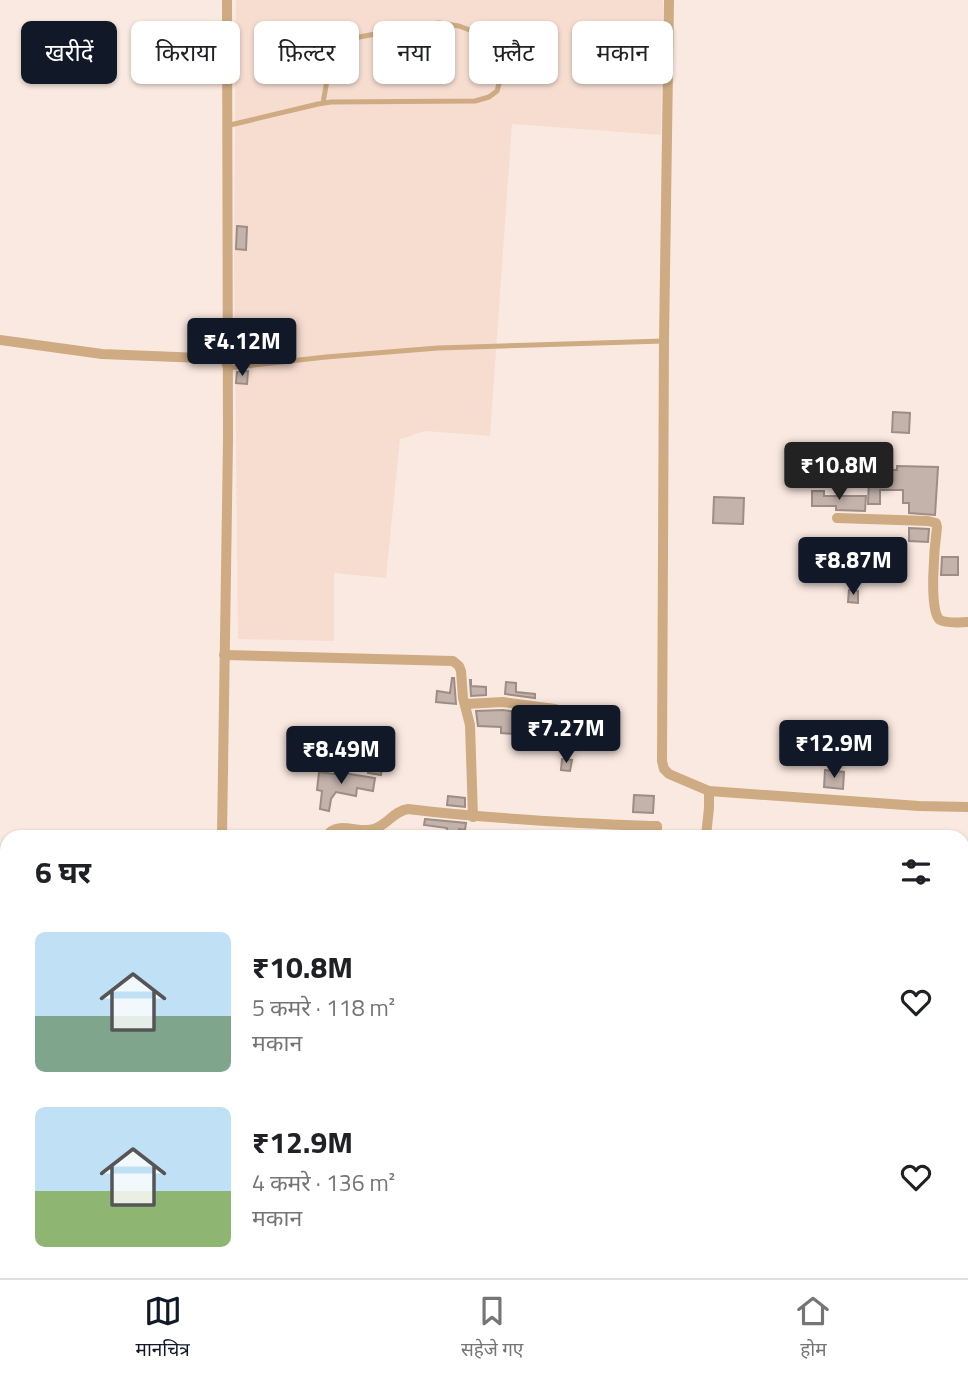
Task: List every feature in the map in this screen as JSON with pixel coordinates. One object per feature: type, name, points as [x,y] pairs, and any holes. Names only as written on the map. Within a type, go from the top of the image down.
[{"type":"street","points":[[222,830],[227,495],[224,362],[227,0]]},
{"type":"street","points":[[669,0],[662,761],[669,774],[709,791],[968,807]]},
{"type":"street","points":[[0,340],[102,354],[224,362]]},
{"type":"street","points":[[837,518],[933,522],[937,527],[933,573],[936,613],[940,620],[968,622]]},
{"type":"street","points":[[224,654],[453,662],[461,671],[471,735],[473,817]]},
{"type":"street","points":[[465,705],[503,702],[555,709]]},
{"type":"street","points":[[707,830],[709,791]]},
{"type":"street","points":[[332,830],[373,830],[404,809],[473,817],[657,826],[657,830]]},
{"type":"lane","points":[[226,125],[323,103],[475,101],[489,97],[497,91],[500,80],[499,59],[496,50],[486,38],[459,26],[439,23],[354,38],[335,52],[323,103]]},
{"type":"lane","points":[[224,362],[438,348],[664,341]]},
{"type":"shaded area","points":[[236,0],[663,0],[663,21],[572,21],[572,84],[662,84],[661,135],[512,124],[490,436],[425,431],[400,439],[386,578],[334,573],[334,641],[238,639],[234,265],[235,84],[240,84],[240,21],[236,21]]},
{"type":"building","points":[[237,226],[247,227],[246,250],[236,249]]},
{"type":"building","points":[[248,371],[247,384],[236,383],[237,372]]},
{"type":"building","points":[[893,412],[910,413],[909,433],[892,432]]},
{"type":"building","points":[[897,466],[938,467],[935,515],[909,513],[909,503],[903,503],[903,490],[880,490],[880,504],[868,504],[869,480],[884,480],[884,470],[897,470]]},
{"type":"building","points":[[812,491],[824,491],[824,496],[866,496],[865,511],[836,510],[836,506],[812,506]]},
{"type":"building","points":[[714,497],[744,498],[743,524],[713,523]]},
{"type":"building","points":[[909,528],[929,529],[928,542],[909,541]]},
{"type":"building","points":[[942,557],[958,557],[958,575],[941,575]]},
{"type":"building","points":[[849,590],[858,591],[858,603],[848,602]]},
{"type":"building","points":[[452,678],[456,704],[436,702],[437,691],[450,693]]},
{"type":"building","points":[[470,680],[471,686],[486,687],[486,695],[471,696]]},
{"type":"building","points":[[506,682],[516,683],[516,692],[535,694],[535,698],[505,694]]},
{"type":"building","points":[[503,710],[534,714],[533,729],[514,728],[513,734],[501,733],[501,727],[478,726],[476,711]]},
{"type":"building","points":[[373,750],[385,752],[381,775],[368,773]]},
{"type":"building","points":[[562,759],[572,760],[570,771],[561,770]]},
{"type":"building","points":[[825,770],[844,772],[843,789],[824,787]]},
{"type":"building","points":[[319,772],[375,778],[373,791],[357,788],[356,796],[336,792],[331,799],[329,811],[320,809],[322,791],[317,790]]},
{"type":"building","points":[[634,795],[654,796],[653,813],[633,812]]},
{"type":"building","points":[[448,796],[465,798],[465,807],[447,805]]},
{"type":"building","points":[[425,819],[466,823],[465,830],[447,830],[424,825]]}]
